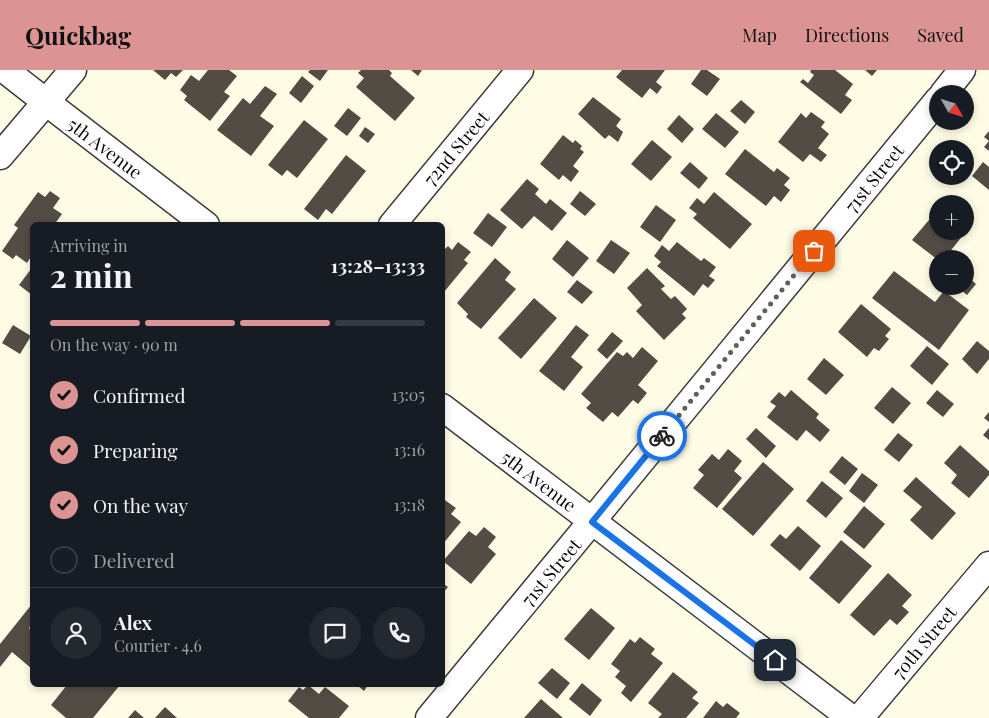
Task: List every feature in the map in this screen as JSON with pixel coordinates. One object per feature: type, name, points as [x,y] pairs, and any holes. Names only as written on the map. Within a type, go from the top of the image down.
[{"type":"street","name":"5th Avenue","points":[[6,70],[202,222]]},
{"type":"street","points":[[0,156],[73,70]]},
{"type":"street","name":"72nd Street","points":[[394,222],[520,70]]},
{"type":"street","points":[[950,85],[962,70]]},
{"type":"street","name":"71st Street","points":[[429,718],[929,111]]},
{"type":"street","name":"5th Avenue","points":[[445,409],[851,718]]},
{"type":"street","name":"70th Street","points":[[860,718],[989,565]]},
{"type":"building","points":[[153,70],[183,70],[176,77],[171,73],[165,80]]},
{"type":"building","points":[[208,70],[229,70],[237,76],[224,92],[230,96],[210,121],[184,100],[187,96],[180,90],[191,75],[199,81]]},
{"type":"building","points":[[310,70],[328,70],[320,81],[308,72]]},
{"type":"building","points":[[361,70],[389,70],[392,73],[390,76],[415,98],[395,121],[356,87],[364,78],[358,73]]},
{"type":"building","points":[[411,70],[422,70],[418,76]]},
{"type":"building","points":[[622,70],[665,70],[656,82],[662,87],[657,94],[650,88],[642,98],[616,77]]},
{"type":"building","points":[[701,70],[707,70],[720,79],[707,96],[691,84]]},
{"type":"building","points":[[811,70],[835,70],[853,84],[845,95],[852,100],[841,114],[800,82],[803,79],[808,83],[814,75],[810,72]]},
{"type":"building","points":[[865,70],[877,70],[872,76]]},
{"type":"building","points":[[302,76],[314,86],[301,103],[289,93]]},
{"type":"building","points":[[265,86],[277,94],[260,116],[274,126],[251,156],[217,130],[243,98],[250,104]]},
{"type":"building","points":[[593,97],[621,119],[616,126],[623,132],[618,142],[609,135],[605,139],[578,114]]},
{"type":"building","points":[[741,100],[755,112],[745,124],[730,111]]},
{"type":"building","points":[[348,108],[361,118],[347,136],[334,126]]},
{"type":"building","points":[[811,112],[825,122],[821,127],[829,134],[818,148],[827,155],[821,162],[810,154],[803,162],[778,142],[801,113],[806,118]]},
{"type":"building","points":[[716,113],[739,132],[725,148],[702,129]]},
{"type":"building","points":[[679,115],[694,129],[682,143],[667,129]]},
{"type":"building","points":[[304,120],[328,139],[297,178],[287,170],[282,176],[268,165]]},
{"type":"building","points":[[365,127],[375,134],[368,143],[359,136]]},
{"type":"building","points":[[989,131],[989,141],[984,137]]},
{"type":"building","points":[[563,135],[573,143],[575,140],[582,146],[580,149],[584,152],[573,166],[579,171],[571,182],[563,175],[559,180],[540,164]]},
{"type":"building","points":[[652,140],[672,157],[651,181],[631,164]]},
{"type":"building","points":[[989,141],[989,151],[984,147]]},
{"type":"building","points":[[745,149],[774,172],[777,168],[790,178],[784,185],[790,190],[781,202],[774,196],[766,206],[725,174]]},
{"type":"building","points":[[346,155],[366,171],[332,214],[326,209],[318,220],[304,209]]},
{"type":"building","points":[[690,162],[708,178],[699,189],[680,173]]},
{"type":"building","points":[[983,162],[989,167],[989,190],[974,178],[974,173]]},
{"type":"building","points":[[527,179],[539,189],[535,194],[546,204],[550,199],[567,213],[552,231],[534,216],[522,229],[500,210]]},
{"type":"building","points":[[50,191],[60,198],[53,208],[62,214],[56,222],[30,222],[30,258],[27,263],[16,255],[13,259],[2,251],[18,228],[14,225],[38,192],[45,197]]},
{"type":"building","points":[[580,191],[596,204],[585,216],[570,204]]},
{"type":"building","points":[[714,192],[752,224],[730,249],[693,218],[697,214],[689,208],[697,198],[704,204]]},
{"type":"building","points":[[656,205],[676,220],[660,242],[640,227]]},
{"type":"building","points":[[488,213],[507,227],[492,247],[473,233]]},
{"type":"building","points":[[929,220],[929,240],[959,240],[951,250],[929,250],[929,253],[912,240]]},
{"type":"building","points":[[567,240],[589,258],[573,277],[552,259]]},
{"type":"building","points":[[611,240],[630,253],[614,274],[596,261]]},
{"type":"building","points":[[458,242],[471,252],[464,260],[468,263],[445,291],[445,249],[448,246],[452,250]]},
{"type":"building","points":[[677,242],[701,261],[704,258],[716,267],[709,276],[715,280],[708,288],[703,284],[694,296],[657,266],[661,262],[654,256],[662,245],[669,251]]},
{"type":"building","points":[[495,258],[511,272],[505,280],[516,289],[481,329],[466,317],[468,314],[457,303]]},
{"type":"building","points":[[647,268],[665,286],[661,289],[671,299],[675,296],[687,309],[682,314],[686,318],[664,340],[636,311],[642,305],[627,288]]},
{"type":"building","points":[[30,270],[30,293],[19,285]]},
{"type":"building","points":[[894,271],[935,302],[941,295],[949,295],[969,310],[939,350],[872,298]]},
{"type":"building","points":[[577,280],[593,292],[582,304],[567,292]]},
{"type":"building","points":[[534,298],[557,318],[521,359],[498,338]]},
{"type":"building","points":[[861,304],[891,329],[885,336],[889,339],[879,351],[874,348],[867,357],[838,332]]},
{"type":"building","points":[[13,325],[30,335],[20,354],[2,343]]},
{"type":"building","points":[[576,325],[589,335],[571,357],[583,367],[564,391],[539,371]]},
{"type":"building","points":[[612,332],[623,341],[607,359],[597,350]]},
{"type":"building","points":[[977,341],[989,351],[989,359],[977,374],[962,359]]},
{"type":"building","points":[[927,346],[949,364],[932,385],[910,366]]},
{"type":"building","points":[[642,347],[658,361],[638,385],[647,393],[638,404],[633,400],[618,417],[612,412],[603,422],[586,408],[591,403],[581,394],[617,352],[623,356],[627,352],[633,358]]},
{"type":"building","points":[[824,358],[844,375],[826,395],[807,379]]},
{"type":"building","points":[[892,387],[911,403],[893,424],[874,408]]},
{"type":"building","points":[[791,390],[819,414],[816,418],[830,430],[820,442],[806,430],[797,441],[767,417],[776,406],[770,402],[779,392],[785,397]]},
{"type":"building","points":[[937,390],[954,404],[943,417],[926,403]]},
{"type":"building","points":[[989,412],[989,422],[984,418]]},
{"type":"building","points":[[756,428],[776,446],[766,458],[746,439]]},
{"type":"building","points":[[989,428],[989,440],[983,435]]},
{"type":"building","points":[[898,433],[913,445],[899,462],[884,450]]},
{"type":"building","points":[[960,445],[989,471],[989,475],[969,498],[951,483],[957,475],[944,463]]},
{"type":"building","points":[[728,449],[742,461],[734,471],[742,478],[717,508],[693,488],[704,475],[698,470],[712,454],[719,460]]},
{"type":"building","points":[[842,456],[858,469],[845,485],[829,472]]},
{"type":"building","points":[[763,462],[794,489],[753,536],[722,509]]},
{"type":"building","points":[[862,473],[878,485],[864,503],[849,491]]},
{"type":"building","points":[[916,477],[956,513],[932,540],[910,520],[922,507],[903,491]]},
{"type":"building","points":[[822,481],[843,498],[826,518],[806,501]]},
{"type":"building","points":[[445,500],[456,508],[451,514],[461,522],[445,541]]},
{"type":"building","points":[[864,506],[885,524],[864,549],[843,532]]},
{"type":"building","points":[[798,526],[821,546],[800,571],[770,545],[780,534],[786,539]]},
{"type":"building","points":[[484,527],[496,537],[488,547],[496,554],[471,584],[445,563],[445,559],[469,531],[476,536]]},
{"type":"building","points":[[841,540],[872,566],[839,604],[809,578]]},
{"type":"building","points":[[888,573],[912,595],[902,606],[909,612],[897,625],[890,619],[874,636],[850,615]]},
{"type":"building","points":[[30,606],[30,667],[12,652],[0,667],[0,644]]},
{"type":"building","points":[[591,608],[615,628],[589,660],[564,639]]},
{"type":"building","points":[[640,637],[655,649],[651,654],[663,663],[631,702],[621,693],[626,686],[615,677],[620,671],[611,664],[630,639],[635,643]]},
{"type":"building","points":[[552,668],[570,683],[557,699],[538,683]]},
{"type":"building","points":[[673,672],[698,692],[692,698],[699,703],[686,718],[658,718],[662,714],[648,703]]},
{"type":"building","points":[[582,683],[602,700],[590,716],[569,699]]},
{"type":"building","points":[[65,687],[118,687],[93,718],[66,718],[51,705]]},
{"type":"building","points":[[299,687],[303,690],[306,687],[310,687],[319,694],[325,687],[349,706],[339,718],[309,718],[288,701]]},
{"type":"building","points":[[541,699],[563,718],[524,718]]},
{"type":"building","points":[[716,701],[723,707],[727,703],[740,713],[736,718],[703,718]]},
{"type":"building","points":[[165,707],[177,718],[155,718]]},
{"type":"building","points":[[135,710],[144,718],[128,718]]},
{"type":"way so far","points":[[662,436],[814,251]]},
{"type":"route","points":[[662,436],[592,522],[775,660]]}]
